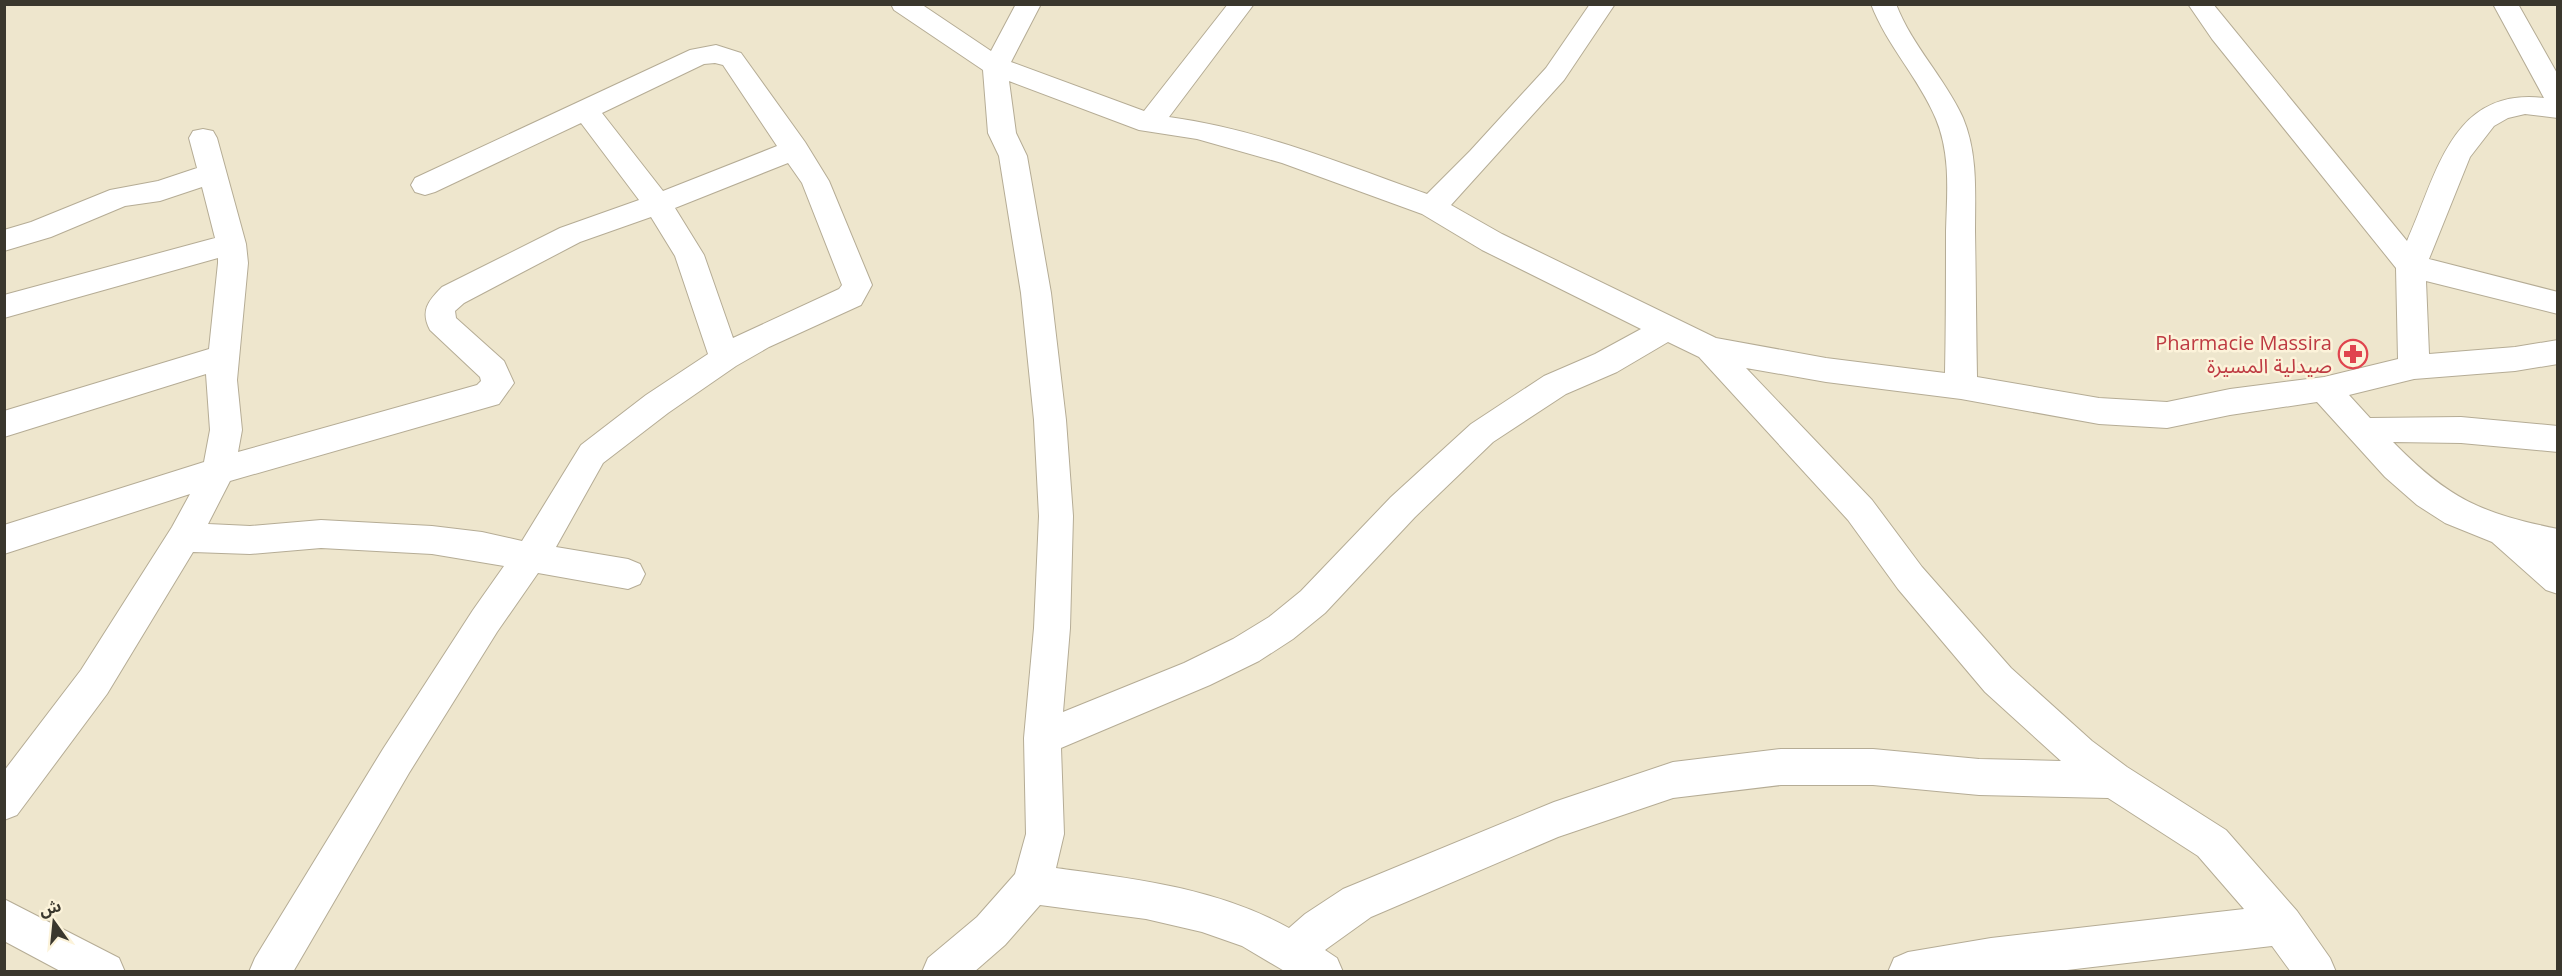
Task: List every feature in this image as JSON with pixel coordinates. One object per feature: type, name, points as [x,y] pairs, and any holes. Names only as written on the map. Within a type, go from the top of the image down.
[{"type":"street","points":[[903,4],[996,66],[1149,123],[1197,130],[1291,156],[1432,207],[1492,242],[1710,349],[1826,370],[1961,387],[2099,411],[2167,415],[2230,402],[2324,389],[2414,367],[2515,359],[2558,352]]},
{"type":"street","points":[[942,972],[991,931],[1032,884],[1045,834],[1042,738],[1052,628],[1056,516],[1051,431],[1036,293],[1013,156],[1002,133],[996,66],[1029,4]]},
{"type":"street","points":[[1149,123],[1242,4]]},
{"type":"street","points":[[1432,207],[1480,158],[1555,74],[1603,4]]},
{"type":"street","points":[[1883,4],[1894,32],[1930,84],[1949,119],[1958,145],[1961,387]]},
{"type":"street","points":[[2200,4],[2221,33],[2411,266],[2558,303]]},
{"type":"street","points":[[2505,4],[2558,100]]},
{"type":"street","points":[[268,972],[294,934],[402,751],[485,621],[530,557],[591,454],[657,404],[725,358],[758,339],[850,297],[857,285],[814,181],[795,149],[732,59],[716,54],[699,56],[425,185]]},
{"type":"street","points":[[2414,367],[2411,266],[2457,154],[2484,119],[2501,110],[2517,106],[2558,109]]},
{"type":"street","points":[[586,111],[658,204],[689,255],[725,358]]},
{"type":"street","points":[[4,802],[94,682],[184,537],[219,471],[226,430],[220,380],[233,263],[231,244],[202,138]]},
{"type":"street","points":[[4,540],[219,471],[488,395],[498,383],[493,370],[441,322],[440,308],[453,295],[570,235],[658,204],[795,149]]},
{"type":"street","points":[[4,241],[41,230],[120,197],[160,191],[210,174]]},
{"type":"street","points":[[4,307],[231,244]]},
{"type":"street","points":[[1042,738],[1197,674],[1246,650],[1281,628],[1313,602],[1403,507],[1482,434],[1555,385],[1606,363],[1666,329]]},
{"type":"street","points":[[1710,349],[1860,510],[1918,587],[1998,680],[2079,753],[2114,780],[2196,830],[2212,843],[2283,925],[2316,972]]},
{"type":"street","points":[[4,424],[224,356]]},
{"type":"street","points":[[2324,389],[2428,495],[2461,516],[2504,532],[2558,544]]},
{"type":"street","points":[[2364,431],[2397,428],[2484,430],[2558,439]]},
{"type":"street","points":[[2504,532],[2558,579]]},
{"type":"street","points":[[184,537],[250,540],[321,534],[432,540],[482,546],[628,574]]},
{"type":"street","points":[[1032,884],[1125,897],[1220,918],[1255,932],[1308,962],[1319,928],[1358,903],[1554,820],[1673,780],[1781,767],[1873,767],[1978,777],[2114,780]]},
{"type":"street","points":[[4,919],[105,972]]},
{"type":"street","points":[[1908,972],[1991,957],[2283,925]]},
{"type":"place","name":"Pharmacie Massira صيدلية المسيرة","points":[[2353,354]]}]
